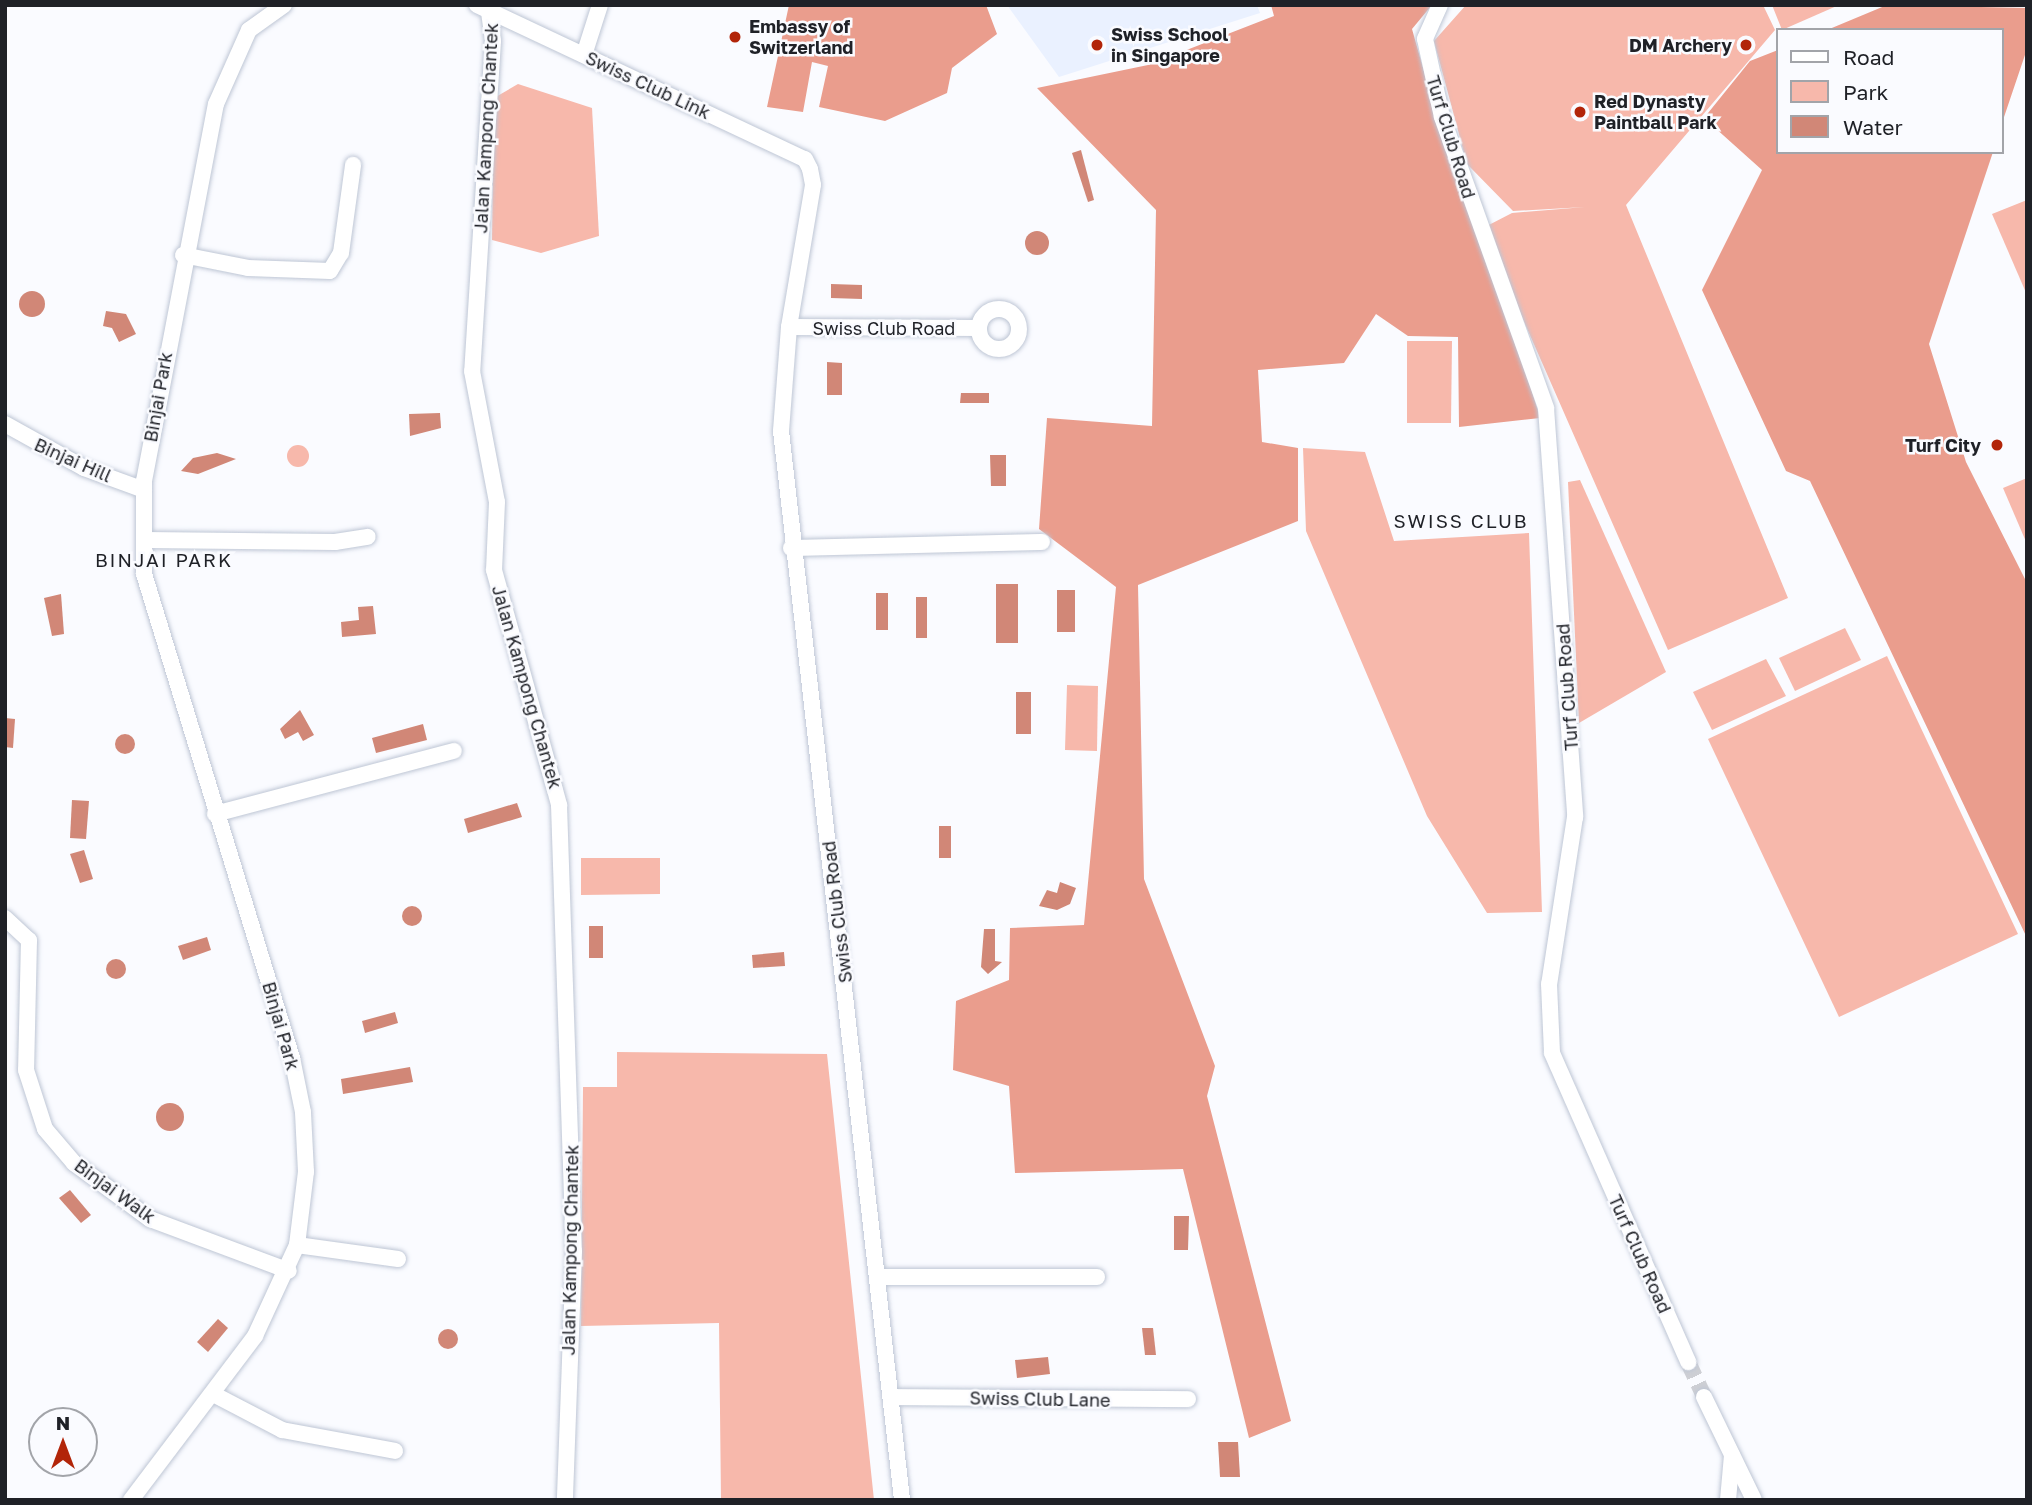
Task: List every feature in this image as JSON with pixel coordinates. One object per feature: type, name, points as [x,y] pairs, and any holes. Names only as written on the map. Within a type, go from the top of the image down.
[{"type":"street","points":[[584,55],[600,5]]},
{"type":"street","name":"Turf Club Road","points":[[1440,5],[1427,27],[1428,61],[1462,180],[1530,355],[1546,408],[1575,817],[1549,984],[1552,1053],[1688,1362]]},
{"type":"street","name":"Swiss Club Link","points":[[485,6],[805,159]]},
{"type":"street","name":"Jalan Kampong Chantek","points":[[485,6],[472,371],[497,502],[494,570],[544,737],[561,831],[574,1251],[565,1500]]},
{"type":"street","name":"Binjai Park","points":[[131,1500],[215,1395],[289,1271],[297,1245],[306,1172],[303,1112],[157,629],[145,580],[144,489],[183,255],[231,66],[249,30],[276,7]]},
{"type":"street","name":"Swiss Club Road","points":[[805,159],[813,185],[789,327],[781,405],[791,548],[878,1276],[902,1500]]},
{"type":"street","points":[[183,255],[248,268],[330,271],[341,253],[353,165]]},
{"type":"street","name":"Swiss Club Road","points":[[789,327],[979,328]]},
{"type":"street","name":"Binjai Hill","points":[[5,424],[84,468],[144,489]]},
{"type":"street","points":[[145,540],[368,537]]},
{"type":"street","points":[[791,548],[1042,542]]},
{"type":"street","points":[[215,814],[454,751]]},
{"type":"street","name":"Binjai Walk","points":[[5,918],[29,940],[26,1070],[45,1129],[74,1163],[150,1219],[289,1271]]},
{"type":"street","points":[[297,1245],[398,1259]]},
{"type":"street","points":[[878,1276],[1097,1277]]},
{"type":"street","points":[[215,1395],[282,1430],[395,1451]]},
{"type":"street","name":"Swiss Club Lane","points":[[891,1396],[1188,1399]]},
{"type":"street","points":[[1704,1397],[1732,1453],[1750,1498]]},
{"type":"street","points":[[1728,1500],[1732,1453]]},
{"type":"shaded area","points":[[789,5],[986,5],[997,34],[952,68],[947,93],[885,121],[819,107],[828,66],[812,62],[803,112],[767,107]]},
{"type":"shaded area","name":"Swiss School in Singapore","points":[[1007,5],[1257,5],[1260,13],[1059,77]]},
{"type":"shaded area","points":[[1271,5],[1432,5],[1412,29],[1447,153],[1498,278],[1540,418],[1459,427],[1458,337],[1408,336],[1376,314],[1344,363],[1258,370],[1262,442],[1298,448],[1298,521],[1138,585],[1144,879],[1215,1066],[1207,1096],[1291,1421],[1249,1438],[1183,1169],[1015,1173],[1009,1086],[953,1070],[956,1001],[1009,980],[1010,928],[1084,925],[1116,587],[1039,529],[1047,418],[1152,426],[1156,210],[1037,88],[1148,65],[1274,16]]},
{"type":"shaded area","points":[[1887,5],[2027,8],[2027,49],[2004,117],[2004,28],[1832,28]]},
{"type":"shaded area","points":[[1776,51],[1776,154],[1992,154],[1929,344],[1966,462],[2027,583],[2027,938],[1810,481],[1786,471],[1702,290],[1762,170],[1704,118],[1750,61]]},
{"type":"green space","points":[[1466,5],[1763,5],[1775,30],[1626,205],[1788,598],[1668,650],[1483,228],[1512,213],[1585,207],[1513,211],[1467,164],[1434,41]]},
{"type":"green space","points":[[1772,5],[1839,5],[1787,28],[1781,28]]},
{"type":"green space","points":[[518,84],[592,108],[599,236],[541,253],[492,240],[494,98]]},
{"type":"green space","points":[[2027,200],[2027,295],[1992,214]]},
{"type":"green space","points":[[1407,341],[1452,341],[1451,423],[1407,423]]},
{"type":"green space","points":[[298,445],[306,448],[309,456],[306,464],[298,467],[290,464],[287,456],[290,448]]},
{"type":"green space","points":[[1303,448],[1365,452],[1394,541],[1529,533],[1542,912],[1487,913],[1427,816],[1306,531]]},
{"type":"green space","points":[[2027,478],[2027,544],[2003,488]]},
{"type":"green space","points":[[1580,480],[1666,672],[1579,723],[1568,482]]},
{"type":"green space","points":[[1845,628],[1861,660],[1795,691],[1779,658]]},
{"type":"green space","points":[[1887,656],[2018,934],[1839,1017],[1708,739]]},
{"type":"green space","points":[[1766,659],[1786,696],[1712,730],[1693,692]]},
{"type":"green space","points":[[1067,685],[1098,686],[1097,751],[1065,750]]},
{"type":"green space","points":[[581,858],[660,858],[660,894],[581,895]]},
{"type":"green space","points":[[617,1052],[827,1054],[874,1500],[721,1500],[719,1323],[581,1326],[583,1087],[617,1087]]},
{"type":"water","points":[[1081,150],[1094,200],[1088,202],[1072,153]]},
{"type":"water","points":[[1037,231],[1046,234],[1049,243],[1046,252],[1037,255],[1028,252],[1025,243],[1028,234]]},
{"type":"water","points":[[831,284],[862,285],[862,299],[831,298]]},
{"type":"water","points":[[32,291],[41,295],[45,304],[41,313],[32,317],[23,313],[19,304],[23,295]]},
{"type":"water","points":[[106,311],[126,314],[136,334],[119,342],[112,328],[103,326]]},
{"type":"water","points":[[827,362],[842,363],[842,395],[827,395]]},
{"type":"water","points":[[961,393],[989,393],[989,403],[960,403]]},
{"type":"water","points":[[440,413],[441,428],[410,436],[409,414]]},
{"type":"water","points":[[217,453],[236,459],[198,474],[181,471],[193,458]]},
{"type":"water","points":[[990,455],[1006,455],[1006,486],[991,486]]},
{"type":"water","points":[[996,584],[1018,584],[1018,643],[996,643]]},
{"type":"water","points":[[1057,590],[1075,590],[1075,632],[1057,632]]},
{"type":"water","points":[[876,593],[888,593],[888,630],[876,630]]},
{"type":"water","points":[[61,594],[64,634],[52,636],[44,598]]},
{"type":"water","points":[[916,597],[927,597],[927,638],[916,638]]},
{"type":"water","points":[[373,606],[376,634],[342,637],[341,622],[359,620],[358,607]]},
{"type":"water","points":[[1016,692],[1031,692],[1031,734],[1016,734]]},
{"type":"water","points":[[300,710],[314,735],[303,741],[298,732],[285,739],[280,729]]},
{"type":"water","points":[[5,718],[15,719],[13,748],[5,747]]},
{"type":"water","points":[[423,724],[427,740],[376,753],[372,738]]},
{"type":"water","points":[[125,734],[132,737],[135,744],[132,751],[125,754],[118,751],[115,744],[118,737]]},
{"type":"water","points":[[72,800],[89,801],[86,839],[70,838]]},
{"type":"water","points":[[517,803],[522,817],[468,833],[464,819]]},
{"type":"water","points":[[939,826],[951,826],[951,858],[939,858]]},
{"type":"water","points":[[84,850],[93,879],[80,883],[70,854]]},
{"type":"water","points":[[1060,882],[1076,888],[1070,904],[1057,910],[1039,906],[1047,890],[1057,893]]},
{"type":"water","points":[[412,906],[419,909],[422,916],[419,923],[412,926],[405,923],[402,916],[405,909]]},
{"type":"water","points":[[589,926],[603,926],[603,958],[589,958]]},
{"type":"water","points":[[984,929],[995,929],[995,961],[1002,962],[988,974],[981,967]]},
{"type":"water","points":[[207,937],[211,950],[183,960],[178,946]]},
{"type":"water","points":[[784,952],[785,966],[753,968],[752,955]]},
{"type":"water","points":[[116,959],[123,962],[126,969],[123,976],[116,979],[109,976],[106,969],[109,962]]},
{"type":"water","points":[[395,1012],[398,1023],[365,1033],[362,1021]]},
{"type":"water","points":[[410,1067],[413,1082],[343,1094],[341,1079]]},
{"type":"water","points":[[170,1103],[180,1107],[184,1117],[180,1127],[170,1131],[160,1127],[156,1117],[160,1107]]},
{"type":"water","points":[[70,1190],[91,1215],[81,1223],[59,1198]]},
{"type":"water","points":[[1174,1216],[1189,1216],[1188,1250],[1174,1250]]},
{"type":"water","points":[[218,1319],[228,1328],[208,1352],[197,1342]]},
{"type":"water","points":[[1142,1328],[1153,1328],[1156,1355],[1145,1355]]},
{"type":"water","points":[[448,1329],[455,1332],[458,1339],[455,1346],[448,1349],[441,1346],[438,1339],[441,1332]]},
{"type":"water","points":[[1048,1357],[1050,1374],[1017,1378],[1015,1360]]},
{"type":"water","points":[[1218,1442],[1238,1442],[1240,1477],[1220,1477]]},
{"type":"tunnel","points":[[1688,1362],[1704,1397]]},
{"type":"place","name":"Embassy of Switzerland","points":[[735,37]]},
{"type":"place","name":"Swiss School in Singapore","points":[[1097,45]]},
{"type":"place","name":"DM Archery","points":[[1746,45]]},
{"type":"place","name":"Red Dynasty Paintball Park","points":[[1580,112]]},
{"type":"place","name":"Turf City","points":[[1997,445]]},
{"type":"district","name":"SWISS CLUB","points":[[1461,521]]},
{"type":"district","name":"BINJAI PARK","points":[[164,560]]}]
